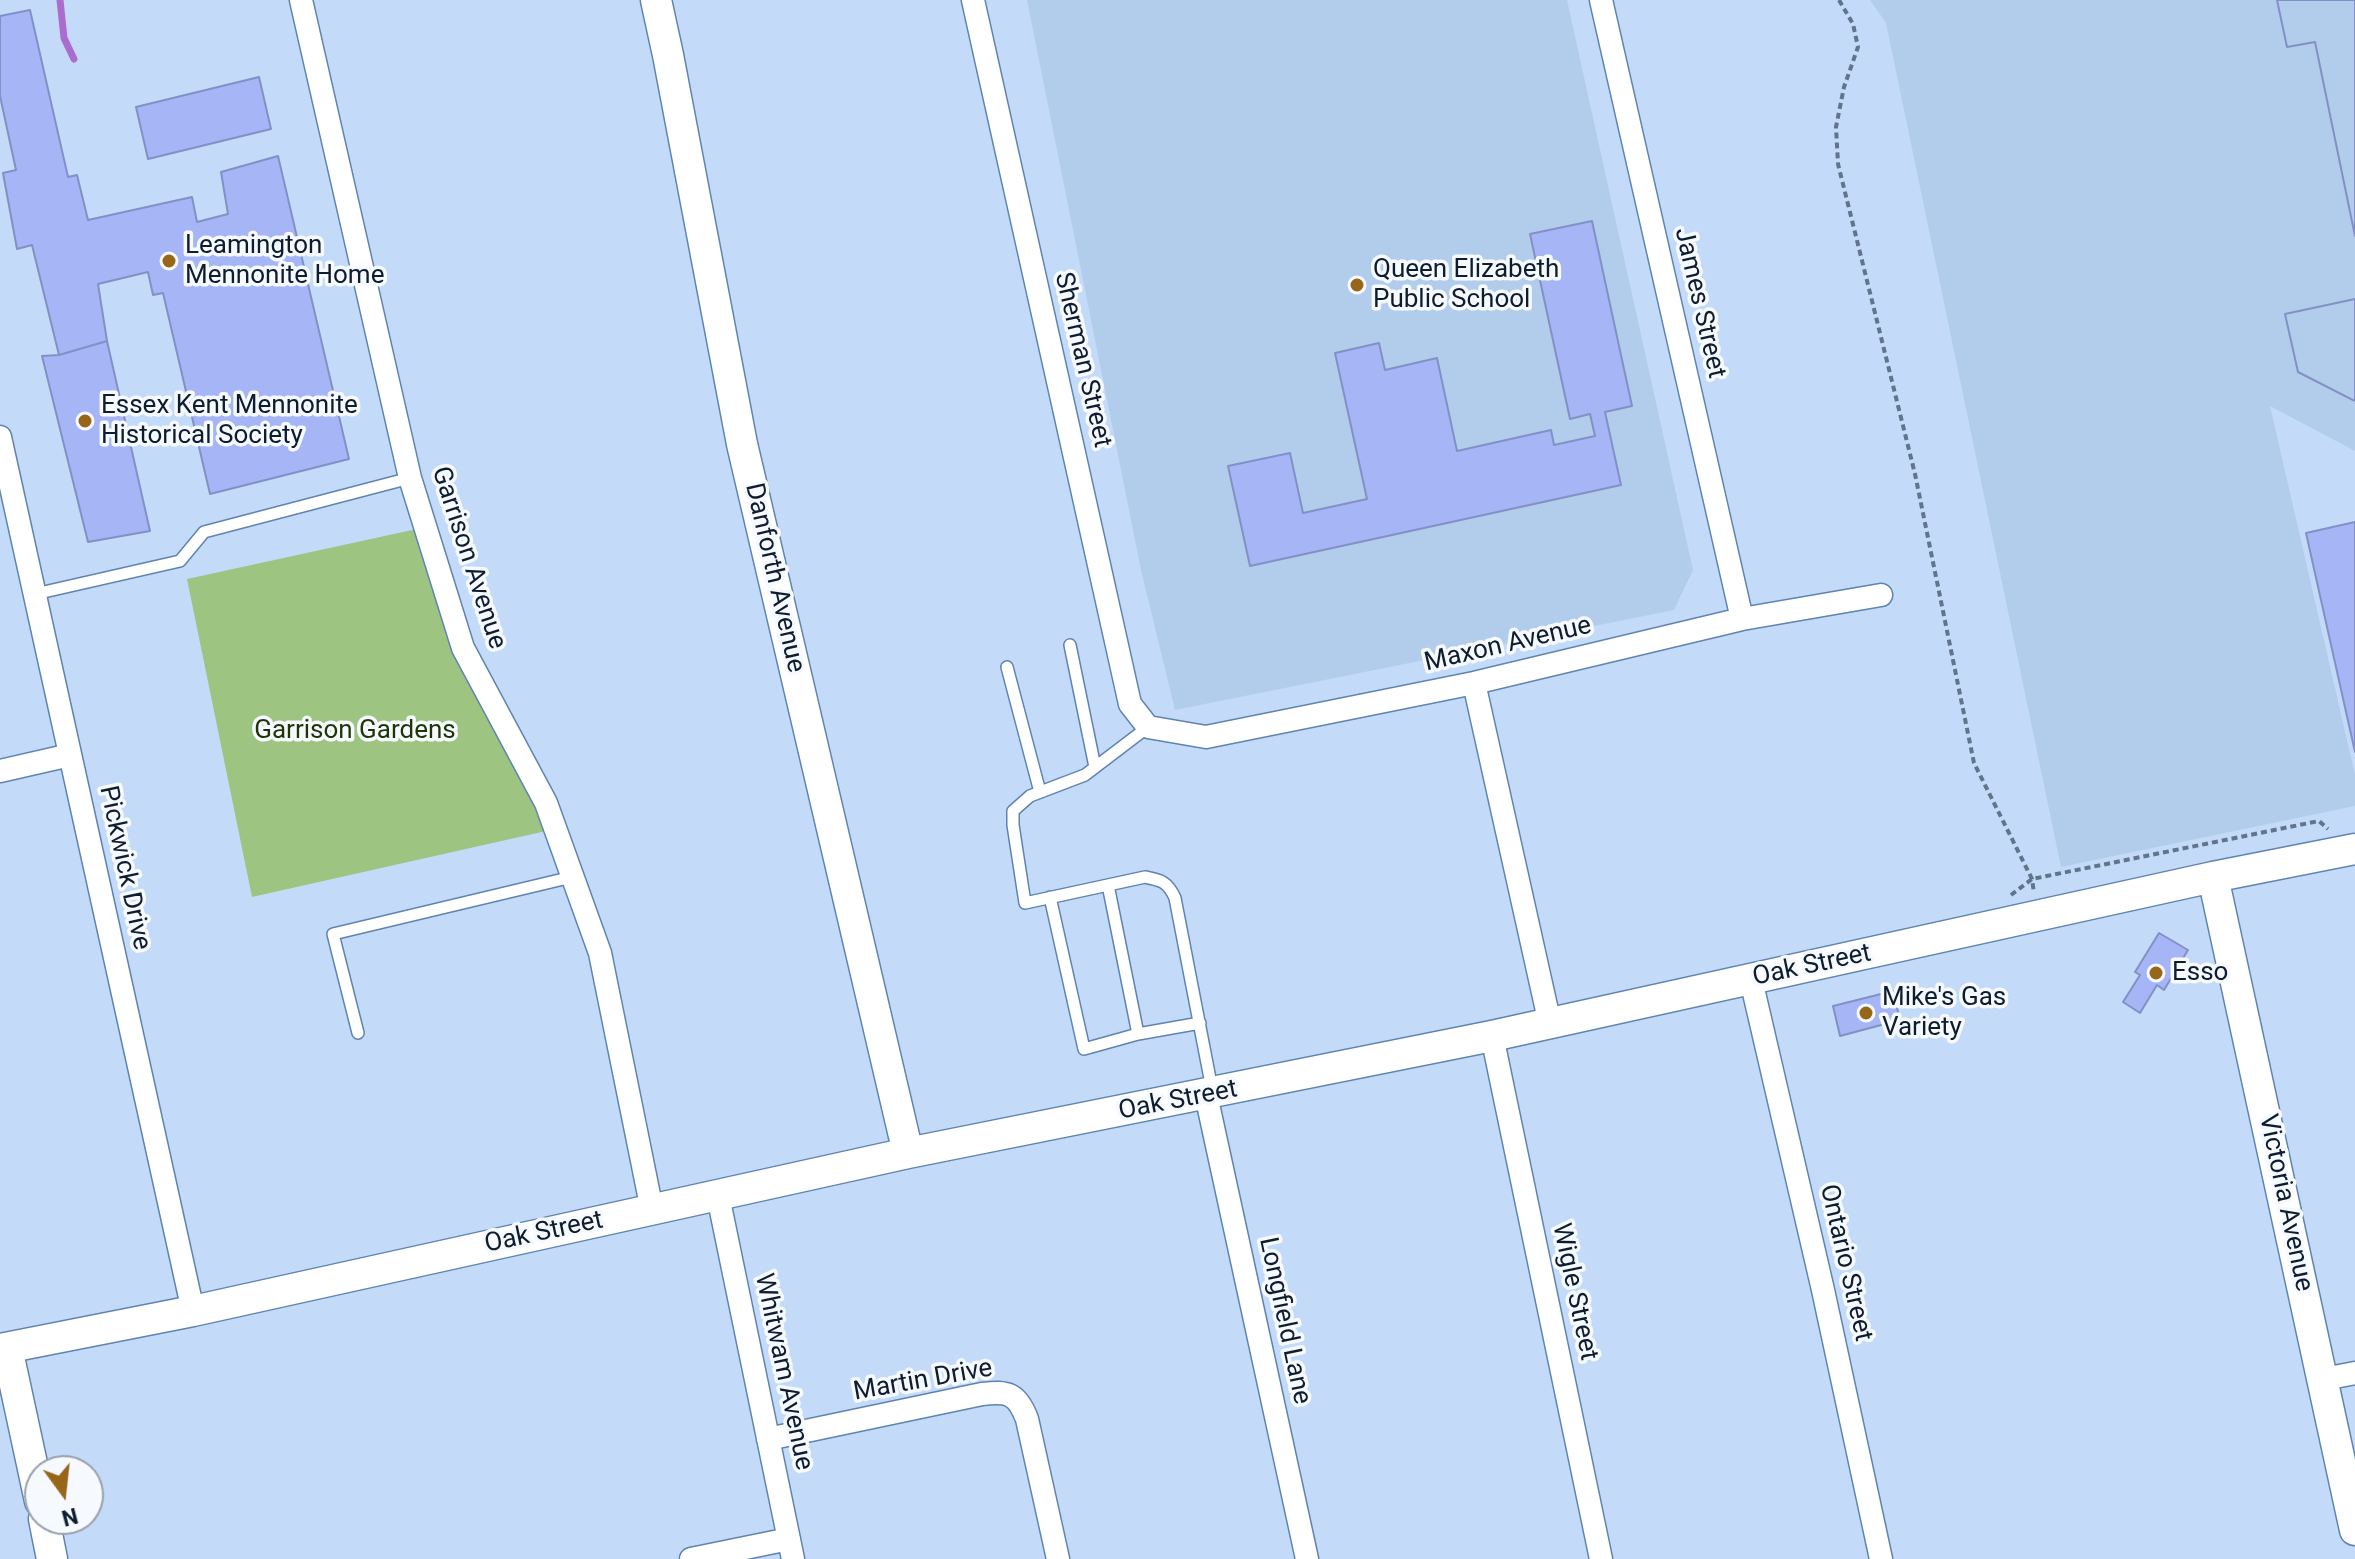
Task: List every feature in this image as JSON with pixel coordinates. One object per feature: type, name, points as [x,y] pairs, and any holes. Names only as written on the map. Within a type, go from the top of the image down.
[{"type":"street","name":"Garrison Avenue","points":[[301,0],[410,478],[463,648],[546,803],[600,953],[652,1210]]},
{"type":"street","name":"Danforth Avenue","points":[[656,0],[742,444],[908,1153]]},
{"type":"street","name":"Sherman Street","points":[[973,0],[1130,704],[1148,727]]},
{"type":"street","name":"James Street","points":[[1601,0],[1742,619]]},
{"type":"street","name":"Pickwick Drive","points":[[0,437],[193,1311]]},
{"type":"street","name":"Maxon Avenue","points":[[1148,727],[1206,737],[1474,683],[1742,619],[1881,595]]},
{"type":"street","points":[[1474,683],[1550,1024]]},
{"type":"street","points":[[0,771],[70,755]]},
{"type":"street","name":"Oak Street","points":[[4,1348],[193,1311],[908,1153],[1209,1095],[1550,1024],[2213,877],[2354,849]]},
{"type":"street","name":"Victoria Avenue","points":[[2213,877],[2355,1530]]},
{"type":"street","name":"Ontario Street","points":[[1751,980],[1881,1559]]},
{"type":"street","name":"Wigle Street","points":[[1492,1036],[1601,1559]]},
{"type":"street","name":"Longfield Lane","points":[[1209,1095],[1307,1559]]},
{"type":"street","name":"Whitwam Avenue","points":[[718,1196],[791,1549]]},
{"type":"street","points":[[4,1348],[29,1455]]},
{"type":"street","points":[[2324,1379],[2355,1373]]},
{"type":"street","name":"Martin Drive","points":[[768,1439],[982,1394],[999,1392],[1012,1395],[1022,1406],[1027,1419],[1058,1559]]},
{"type":"street","points":[[47,1535],[52,1559]]},
{"type":"street","points":[[691,1559],[791,1549]]},
{"type":"lane","points":[[35,594],[180,561],[204,532],[410,478]]},
{"type":"lane","points":[[1070,645],[1095,767]]},
{"type":"lane","points":[[1007,667],[1040,792]]},
{"type":"lane","points":[[1148,727],[1085,775],[1030,796],[1013,811],[1025,903],[1145,877],[1161,880],[1170,886],[1200,1023],[1209,1095]]},
{"type":"lane","points":[[358,1033],[333,934],[572,877]]},
{"type":"lane","points":[[1108,885],[1138,1034]]},
{"type":"lane","points":[[1050,897],[1084,1049],[1138,1034],[1200,1023]]},
{"type":"path","points":[[1839,0],[1853,24],[1858,47],[1844,87],[1836,127],[1838,164],[1915,474],[1974,763],[2032,879],[2038,917]]},
{"type":"path","points":[[2032,879],[2319,821],[2354,849]]},
{"type":"shaded area","name":"Queen Elizabeth Public School","points":[[1027,0],[1567,0],[1693,570],[1674,610],[1175,710],[1141,570]]},
{"type":"shaded area","points":[[1870,0],[2355,0],[2355,451],[2270,406],[2355,775],[2355,806],[2061,867],[1886,23]]},
{"type":"green space","name":"Garrison Gardens","points":[[426,527],[463,648],[555,829],[252,897],[187,579]]},
{"type":"building","points":[[2277,0],[2355,0],[2355,236],[2315,42],[2287,47]]},
{"type":"building","points":[[2277,0],[2355,0],[2355,236],[2315,42],[2287,47]]},
{"type":"building","name":"Leamington Mennonite Home","points":[[30,10],[68,177],[77,175],[88,220],[192,197],[197,222],[228,214],[221,172],[278,156],[349,459],[210,494],[163,293],[153,295],[148,272],[98,284],[107,341],[59,355],[32,245],[17,249],[3,173],[16,170],[0,96],[0,16]]},
{"type":"building","points":[[259,77],[271,129],[148,159],[136,107]]},
{"type":"building","points":[[1592,221],[1632,406],[1605,412],[1621,485],[1250,566],[1228,466],[1290,453],[1303,513],[1367,499],[1335,353],[1379,343],[1385,370],[1437,358],[1457,451],[1551,430],[1554,445],[1595,436],[1590,414],[1570,419],[1530,234]]},
{"type":"building","points":[[2355,299],[2355,401],[2298,372],[2285,314]]},
{"type":"building","points":[[2355,299],[2355,401],[2298,372],[2285,314]]},
{"type":"building","points":[[107,341],[150,531],[88,542],[42,356],[59,355]]},
{"type":"building","points":[[2355,522],[2355,752],[2306,533]]},
{"type":"building","name":"Esso","points":[[2159,933],[2188,950],[2164,990],[2157,985],[2140,1013],[2123,1002],[2140,975],[2135,972]]},
{"type":"building","name":"Mike's Gas Variety","points":[[1893,991],[1900,1020],[1840,1036],[1833,1006]]},
{"type":"waterway","points":[[60,0],[64,38],[74,59]]},
{"type":"place","name":"Leamington Mennonite Home","points":[[169,261]]},
{"type":"place","name":"Queen Elizabeth Public School","points":[[1357,285]]},
{"type":"place","name":"Essex Kent Mennonite Historical Society","points":[[85,421]]},
{"type":"place","name":"Esso","points":[[2156,973]]},
{"type":"place","name":"Mike's Gas Variety","points":[[1866,1013]]}]
